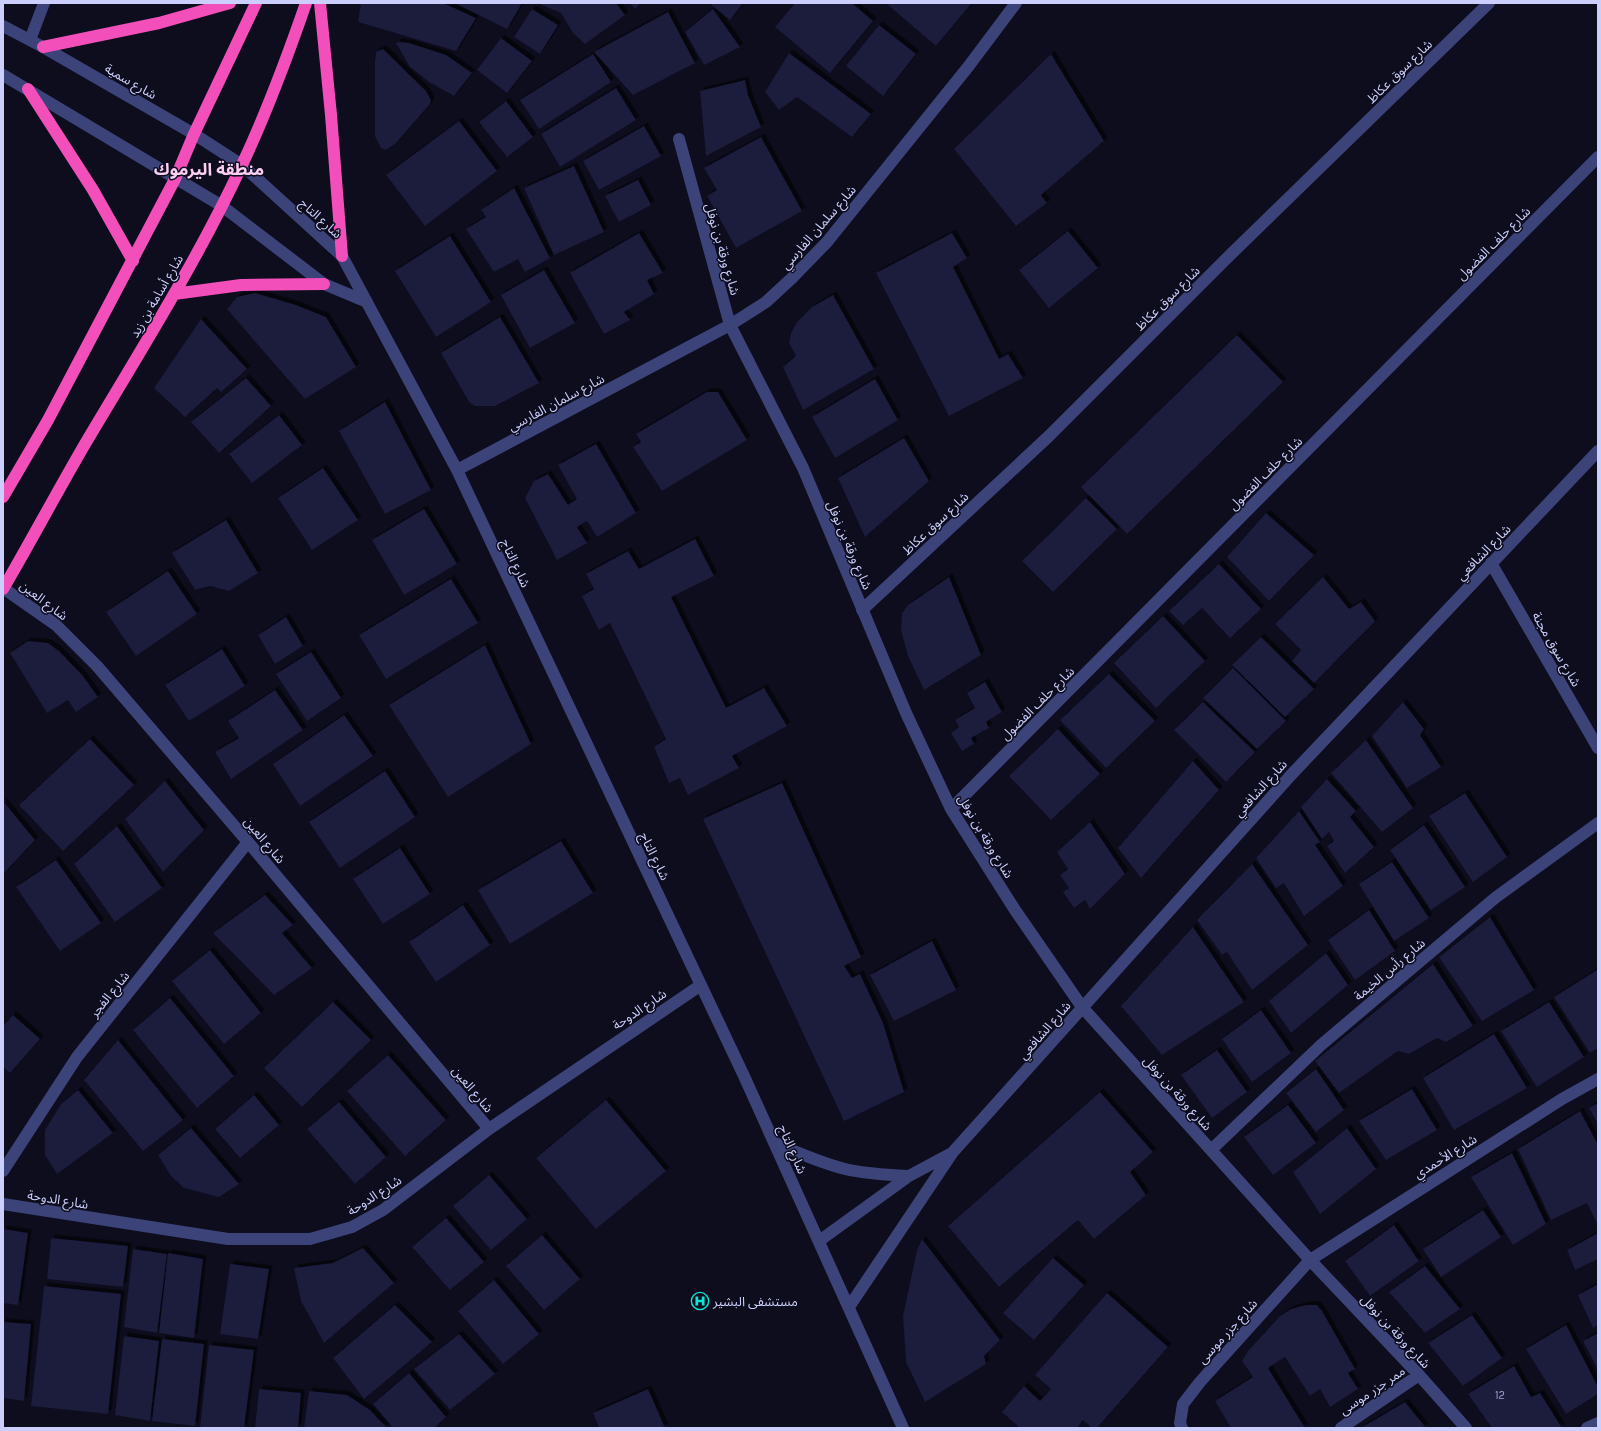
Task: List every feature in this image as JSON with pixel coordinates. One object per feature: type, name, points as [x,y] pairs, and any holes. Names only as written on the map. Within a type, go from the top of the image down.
[{"type":"highway","points":[[43,47],[159,22],[230,3]]},
{"type":"highway","points":[[3,497],[48,420],[175,179],[194,134],[256,3]]},
{"type":"highway","name":"شارع أسامة بن زيد","points":[[3,588],[80,452],[174,294],[222,206],[242,165],[286,61],[306,3]]},
{"type":"highway","points":[[320,3],[331,115],[342,256]]},
{"type":"highway","points":[[28,89],[93,190],[133,261]]},
{"type":"highway","points":[[174,294],[241,285],[324,284]]},
{"type":"street","points":[[30,40],[44,3]]},
{"type":"street","name":"شارع سلمان الفارسي","points":[[456,470],[730,325],[766,302],[827,242],[968,67],[1016,3]]},
{"type":"street","name":"شارع سوق عكاظ","points":[[862,610],[1049,436],[1221,263],[1489,3]]},
{"type":"street","name":"شارع سمية","points":[[3,26],[43,47],[194,134],[242,165]]},
{"type":"street","points":[[3,75],[222,206],[324,284],[367,302]]},
{"type":"street","name":"شارع ورقة بن نوفل","points":[[679,139],[730,325],[803,468],[906,713],[951,809],[1015,910],[1082,1007],[1310,1260],[1419,1375],[1466,1428]]},
{"type":"street","name":"شارع حلف الفضول","points":[[951,809],[1598,156]]},
{"type":"street","name":"شارع التاج","points":[[242,165],[342,256],[456,470],[775,1143],[903,1428]]},
{"type":"street","name":"شارع الشافعي","points":[[849,1307],[953,1152],[1016,1084],[1082,1007],[1291,775],[1598,451]]},
{"type":"street","name":"شارع سوق مجنة","points":[[1491,563],[1598,748]]},
{"type":"street","name":"شارع العين","points":[[3,588],[56,625],[98,666],[489,1129]]},
{"type":"street","name":"شارع رأس الخيمة","points":[[1210,1150],[1321,1045],[1489,903],[1598,824]]},
{"type":"street","name":"شارع الفجر","points":[[3,1171],[77,1057],[248,842]]},
{"type":"street","name":"شارع الدوحة","points":[[3,1204],[228,1239],[310,1239],[352,1227],[382,1210],[489,1129],[701,985]]},
{"type":"street","name":"شارع الأحمدي","points":[[1310,1260],[1562,1099],[1598,1079]]},
{"type":"street","points":[[775,1143],[818,1161],[844,1169],[871,1174],[909,1176]]},
{"type":"street","name":"شارع الشافعي","points":[[819,1240],[909,1176],[953,1152]]},
{"type":"street","name":"شارع جزر موسى","points":[[1182,1428],[1180,1423],[1183,1404],[1200,1382],[1310,1260]]},
{"type":"street","name":"ممر جزر موسى","points":[[1341,1428],[1419,1375]]},
{"type":"street","points":[[1587,1428],[1598,1423]]},
{"type":"building","points":[[361,3],[443,3],[476,18],[456,51],[358,22]]},
{"type":"building","points":[[455,3],[522,3],[507,29]]},
{"type":"building","points":[[541,3],[616,3],[625,15],[585,44],[573,33],[561,13],[542,5]]},
{"type":"building","points":[[630,3],[641,3],[635,9]]},
{"type":"building","points":[[709,3],[743,3],[730,20]]},
{"type":"building","points":[[795,3],[852,3],[873,21],[830,73],[775,27]]},
{"type":"building","points":[[890,3],[972,3],[936,46],[888,5]]},
{"type":"building","points":[[532,9],[558,25],[540,54],[514,37]]},
{"type":"building","points":[[713,9],[740,47],[704,65],[685,32]]},
{"type":"building","points":[[668,12],[695,63],[633,95],[594,52]]},
{"type":"building","points":[[879,25],[916,54],[883,96],[846,66]]},
{"type":"building","points":[[501,38],[532,61],[507,93],[477,70]]},
{"type":"building","points":[[396,43],[409,43],[446,55],[472,73],[454,96],[429,82],[410,67]]},
{"type":"building","points":[[383,49],[426,91],[431,100],[430,104],[396,143],[386,150],[381,148],[375,136],[375,61],[376,52]]},
{"type":"building","points":[[789,53],[871,114],[852,137],[797,97],[779,110],[765,92]]},
{"type":"building","points":[[593,54],[611,82],[539,129],[520,100]]},
{"type":"building","points":[[1051,54],[1104,141],[1041,195],[1047,203],[1016,226],[954,149]]},
{"type":"building","points":[[745,80],[748,95],[761,127],[706,156],[700,91]]},
{"type":"building","points":[[616,88],[636,120],[560,167],[541,134]]},
{"type":"building","points":[[506,101],[533,137],[507,157],[479,122]]},
{"type":"building","points":[[459,121],[497,171],[425,226],[386,175]]},
{"type":"building","points":[[644,126],[661,156],[599,190],[583,161]]},
{"type":"building","points":[[761,137],[802,211],[736,248],[707,196],[717,190],[704,168]]},
{"type":"building","points":[[574,166],[604,232],[554,255],[524,188]]},
{"type":"building","points":[[638,180],[651,205],[619,222],[605,196]]},
{"type":"building","points":[[514,188],[550,258],[525,272],[518,259],[494,272],[466,229],[486,217],[481,210]]},
{"type":"building","points":[[1068,231],[1098,268],[1049,308],[1019,270]]},
{"type":"building","points":[[639,233],[663,273],[647,280],[654,294],[624,312],[630,320],[604,334],[570,273]]},
{"type":"building","points":[[952,233],[967,258],[953,267],[999,359],[1008,354],[1023,378],[949,416],[876,273]]},
{"type":"building","points":[[450,236],[491,302],[436,337],[395,271]]},
{"type":"building","points":[[544,270],[575,323],[530,348],[501,295]]},
{"type":"building","points":[[255,293],[296,305],[326,317],[356,367],[305,399],[227,309],[237,297]]},
{"type":"building","points":[[833,295],[874,369],[803,410],[783,367],[796,356],[789,343],[791,333],[797,322],[812,307]]},
{"type":"building","points":[[500,317],[539,383],[495,406],[475,406],[469,402],[441,353]]},
{"type":"building","points":[[201,319],[247,369],[221,392],[217,388],[185,417],[154,388]]},
{"type":"building","points":[[1237,335],[1283,382],[1127,534],[1081,487]]},
{"type":"building","points":[[246,378],[271,406],[219,453],[191,422]]},
{"type":"building","points":[[875,379],[898,420],[835,458],[812,417]]},
{"type":"building","points":[[707,392],[718,392],[747,440],[662,491],[633,447],[641,442],[636,434]]},
{"type":"building","points":[[385,402],[431,490],[385,514],[339,431]]},
{"type":"building","points":[[279,415],[302,445],[252,483],[229,454]]},
{"type":"building","points":[[904,438],[929,481],[865,537],[838,478]]},
{"type":"building","points":[[596,444],[636,513],[597,537],[587,521],[577,527],[587,543],[557,560],[525,498],[534,481],[548,474],[568,505],[577,499],[558,465]]},
{"type":"building","points":[[323,468],[358,520],[312,550],[278,498]]},
{"type":"building","points":[[1086,498],[1117,529],[1053,592],[1022,561]]},
{"type":"building","points":[[424,509],[457,564],[404,595],[372,540]]},
{"type":"building","points":[[1266,513],[1314,555],[1269,601],[1227,557]]},
{"type":"building","points":[[226,520],[258,573],[229,591],[210,586],[195,590],[172,553]]},
{"type":"building","points":[[695,539],[714,576],[671,597],[726,708],[764,688],[787,726],[732,756],[739,768],[688,795],[680,778],[669,783],[654,747],[666,739],[610,623],[599,630],[582,596],[594,589],[586,574],[628,551],[639,569]]},
{"type":"building","points":[[1219,564],[1261,609],[1230,638],[1202,608],[1183,625],[1169,611]]},
{"type":"building","points":[[168,571],[197,614],[136,656],[106,612]]},
{"type":"building","points":[[949,577],[981,655],[924,690],[908,656],[901,630],[902,613],[908,605]]},
{"type":"building","points":[[1323,577],[1349,609],[1361,602],[1375,621],[1314,683],[1292,661],[1301,650],[1275,624]]},
{"type":"building","points":[[451,579],[478,623],[386,679],[359,635]]},
{"type":"building","points":[[1163,616],[1205,661],[1156,708],[1114,663]]},
{"type":"building","points":[[286,617],[303,646],[275,664],[258,635]]},
{"type":"building","points":[[1261,637],[1314,689],[1285,717],[1232,665]]},
{"type":"building","points":[[28,641],[48,643],[59,651],[83,676],[98,697],[76,712],[68,700],[47,713],[10,653]]},
{"type":"building","points":[[485,645],[531,744],[448,797],[389,705]]},
{"type":"building","points":[[222,649],[245,686],[189,721],[165,685]]},
{"type":"building","points":[[311,652],[341,698],[307,721],[276,674]]},
{"type":"building","points":[[1233,668],[1286,721],[1257,749],[1203,698]]},
{"type":"building","points":[[1109,674],[1155,721],[1106,768],[1060,720]]},
{"type":"building","points":[[985,682],[1002,712],[986,722],[989,728],[971,738],[974,744],[962,751],[951,733],[959,727],[955,720],[975,708],[967,693]]},
{"type":"building","points":[[275,690],[303,730],[231,779],[215,752],[239,738],[228,721]]},
{"type":"building","points":[[1203,702],[1255,752],[1226,782],[1174,730]]},
{"type":"building","points":[[1403,702],[1424,729],[1420,735],[1441,767],[1407,788],[1372,736]]},
{"type":"building","points":[[344,715],[373,756],[300,806],[273,764]]},
{"type":"building","points":[[1058,729],[1100,774],[1051,820],[1009,776]]},
{"type":"building","points":[[90,739],[134,785],[63,851],[19,805]]},
{"type":"building","points":[[1366,740],[1413,808],[1382,832],[1331,773]]},
{"type":"building","points":[[1193,761],[1219,790],[1141,878],[1118,848]]},
{"type":"building","points":[[385,771],[415,817],[340,868],[309,822]]},
{"type":"building","points":[[1327,779],[1356,811],[1350,817],[1374,847],[1345,873],[1327,846],[1334,841],[1329,832],[1322,839],[1301,807]]},
{"type":"building","points":[[165,781],[204,830],[163,872],[125,819]]},
{"type":"building","points":[[782,783],[861,957],[844,966],[852,978],[860,974],[883,1023],[904,1092],[844,1121],[703,819]]},
{"type":"building","points":[[1465,793],[1507,857],[1473,882],[1429,816]]},
{"type":"building","points":[[3,801],[35,840],[3,874]]},
{"type":"building","points":[[1299,811],[1320,842],[1315,845],[1343,886],[1304,916],[1284,883],[1276,888],[1256,858]]},
{"type":"building","points":[[1090,822],[1125,874],[1090,909],[1085,900],[1074,908],[1063,892],[1069,888],[1060,875],[1068,869],[1057,852]]},
{"type":"building","points":[[1424,825],[1465,887],[1431,910],[1390,850]]},
{"type":"building","points":[[117,826],[162,888],[115,922],[74,864]]},
{"type":"building","points":[[561,841],[593,893],[510,944],[478,890]]},
{"type":"building","points":[[400,848],[430,894],[383,924],[353,879]]},
{"type":"building","points":[[56,860],[101,923],[60,951],[16,887]]},
{"type":"building","points":[[1392,862],[1429,918],[1394,941],[1359,884]]},
{"type":"building","points":[[1252,864],[1308,945],[1252,990],[1227,952],[1222,955],[1197,920]]},
{"type":"building","points":[[265,895],[293,925],[282,933],[312,968],[274,995],[213,933]]},
{"type":"building","points":[[463,905],[490,945],[436,982],[409,942]]},
{"type":"building","points":[[1369,910],[1395,951],[1355,980],[1328,940]]},
{"type":"building","points":[[1490,917],[1534,990],[1482,1021],[1439,957]]},
{"type":"building","points":[[1193,927],[1244,1002],[1162,1055],[1121,1006]]},
{"type":"building","points":[[932,941],[956,990],[894,1021],[870,975]]},
{"type":"building","points":[[210,950],[261,1013],[224,1044],[172,981]]},
{"type":"building","points":[[1326,953],[1348,985],[1291,1033],[1269,1001]]},
{"type":"building","points":[[1433,964],[1473,1026],[1446,1042],[1437,1038],[1409,1054],[1398,1051],[1339,1093],[1315,1061]]},
{"type":"building","points":[[1597,970],[1598,1048],[1590,1053],[1554,997]]},
{"type":"building","points":[[170,998],[234,1076],[197,1108],[133,1030]]},
{"type":"building","points":[[333,1002],[371,1040],[302,1107],[264,1068]]},
{"type":"building","points":[[1549,1002],[1584,1057],[1537,1087],[1501,1031]]},
{"type":"building","points":[[1261,1010],[1291,1053],[1252,1082],[1222,1039]]},
{"type":"building","points":[[13,1015],[40,1039],[10,1073],[3,1067],[3,1026]]},
{"type":"building","points":[[1494,1034],[1527,1088],[1454,1130],[1423,1078]]},
{"type":"building","points":[[118,1040],[183,1120],[143,1151],[84,1080]]},
{"type":"building","points":[[1217,1050],[1247,1092],[1212,1118],[1181,1075]]},
{"type":"building","points":[[388,1055],[446,1120],[405,1156],[347,1091]]},
{"type":"building","points":[[1316,1069],[1344,1110],[1316,1132],[1286,1093]]},
{"type":"building","points":[[1412,1089],[1437,1130],[1386,1160],[1359,1121]]},
{"type":"building","points":[[78,1090],[113,1133],[57,1174],[45,1155],[45,1130],[61,1104]]},
{"type":"building","points":[[1100,1092],[1153,1152],[1130,1172],[1146,1195],[1094,1239],[1078,1220],[999,1287],[948,1226]]},
{"type":"building","points":[[254,1095],[279,1125],[240,1158],[215,1129]]},
{"type":"building","points":[[606,1100],[666,1171],[596,1229],[536,1158]]},
{"type":"building","points":[[339,1102],[386,1157],[355,1184],[307,1129]]},
{"type":"building","points":[[1598,1103],[1598,1124],[1589,1108]]},
{"type":"building","points":[[1288,1105],[1316,1143],[1273,1175],[1244,1137]]},
{"type":"building","points":[[1580,1111],[1598,1145],[1598,1226],[1587,1203],[1551,1220],[1518,1149]]},
{"type":"building","points":[[191,1128],[239,1184],[219,1197],[184,1188],[171,1176],[158,1155]]},
{"type":"building","points":[[1347,1128],[1376,1169],[1320,1214],[1293,1172]]},
{"type":"building","points":[[1512,1153],[1546,1224],[1513,1245],[1471,1177]]},
{"type":"building","points":[[489,1175],[527,1219],[491,1250],[453,1206]]},
{"type":"building","points":[[1483,1210],[1501,1237],[1441,1277],[1423,1249]]},
{"type":"building","points":[[446,1218],[484,1262],[450,1290],[412,1247]]},
{"type":"building","points":[[1394,1225],[1419,1261],[1370,1296],[1345,1261]]},
{"type":"building","points":[[3,1229],[28,1233],[18,1305],[3,1303]]},
{"type":"building","points":[[1598,1233],[1598,1259],[1575,1270],[1567,1250]]},
{"type":"building","points":[[542,1235],[580,1279],[544,1310],[506,1266]]},
{"type":"building","points":[[51,1238],[128,1246],[123,1287],[47,1279]]},
{"type":"building","points":[[922,1239],[1000,1340],[984,1356],[986,1364],[925,1402],[906,1362],[903,1316],[917,1250]]},
{"type":"building","points":[[363,1248],[394,1283],[324,1343],[301,1301],[294,1268],[333,1263]]},
{"type":"building","points":[[133,1249],[167,1254],[157,1333],[124,1327]]},
{"type":"building","points":[[168,1253],[203,1259],[194,1338],[159,1333]]},
{"type":"building","points":[[1053,1258],[1084,1285],[1034,1340],[1003,1313]]},
{"type":"building","points":[[230,1264],[269,1269],[258,1339],[220,1334]]},
{"type":"building","points":[[1425,1266],[1460,1309],[1425,1333],[1389,1292]]},
{"type":"building","points":[[494,1280],[539,1334],[503,1364],[458,1311]]},
{"type":"building","points":[[1598,1284],[1598,1325],[1593,1328],[1578,1295]]},
{"type":"building","points":[[44,1286],[121,1294],[108,1414],[31,1406]]},
{"type":"building","points":[[1107,1293],[1168,1347],[1097,1428],[1092,1428],[1083,1420],[1077,1428],[1020,1428],[1002,1412],[1024,1386],[1040,1401],[1051,1389],[1035,1375]]},
{"type":"building","points":[[395,1305],[432,1342],[364,1399],[333,1358]]},
{"type":"building","points":[[1306,1305],[1317,1305],[1322,1311],[1355,1369],[1348,1373],[1358,1389],[1330,1407],[1320,1389],[1310,1396],[1285,1357],[1268,1368],[1305,1428],[1231,1428],[1215,1401],[1253,1377],[1242,1361],[1248,1351],[1280,1316],[1291,1309]]},
{"type":"building","points":[[1472,1315],[1502,1358],[1463,1386],[1428,1343]]},
{"type":"building","points":[[3,1322],[31,1324],[24,1401],[3,1398]]},
{"type":"building","points":[[1566,1325],[1598,1387],[1598,1394],[1566,1414],[1526,1349]]},
{"type":"building","points":[[1598,1333],[1598,1370],[1583,1341]]},
{"type":"building","points":[[459,1334],[495,1374],[450,1410],[414,1369]]},
{"type":"building","points":[[124,1336],[159,1341],[150,1421],[115,1415]]},
{"type":"building","points":[[162,1339],[204,1344],[195,1426],[152,1421]]},
{"type":"building","points":[[209,1345],[254,1350],[244,1428],[200,1428]]},
{"type":"building","points":[[1514,1366],[1531,1397],[1540,1393],[1562,1428],[1492,1428],[1468,1394]]},
{"type":"building","points":[[409,1373],[446,1417],[434,1428],[393,1428],[373,1404]]},
{"type":"building","points":[[259,1389],[301,1393],[298,1428],[255,1428]]},
{"type":"building","points":[[648,1389],[665,1428],[599,1428],[593,1413]]},
{"type":"building","points":[[309,1391],[347,1395],[370,1410],[387,1428],[304,1428]]},
{"type":"building","points":[[1405,1402],[1426,1428],[1361,1428]]},
{"type":"place","name":"مستشفى البشير","points":[[700,1301]]},
{"type":"district","name":"منطقة اليرموك","points":[[209,169]]}]
